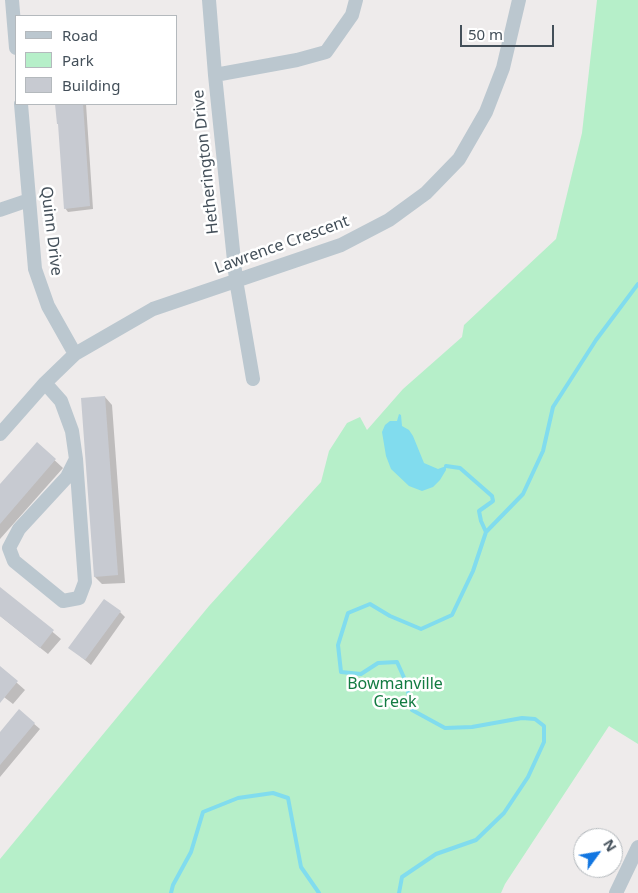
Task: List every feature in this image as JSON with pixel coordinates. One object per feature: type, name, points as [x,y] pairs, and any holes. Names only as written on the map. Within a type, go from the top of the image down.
[{"type":"street","points":[[12,0],[15,36]]},
{"type":"street","name":"Hetherington Drive","points":[[209,0],[236,280],[253,380]]},
{"type":"street","points":[[215,75],[297,60],[326,52],[352,15],[356,0]]},
{"type":"street","name":"Lawrence Crescent","points":[[0,434],[45,383],[75,354],[153,309],[341,245],[389,220],[426,193],[459,158],[486,112],[503,68],[519,0]]},
{"type":"street","name":"Quinn Drive","points":[[21,105],[35,269],[48,306],[75,354]]},
{"type":"street","points":[[0,210],[29,200]]},
{"type":"street","points":[[45,383],[61,401],[72,431],[76,459],[85,582],[79,598],[63,601],[14,561],[9,548],[19,529],[67,478],[76,459]]},
{"type":"street","points":[[616,893],[637,851]]},
{"type":"green space","name":"Bowmanville Creek","points":[[597,0],[638,0],[638,744],[609,726],[505,884],[501,893],[0,893],[0,859],[209,606],[321,482],[329,451],[347,423],[360,417],[367,430],[403,389],[462,337],[464,325],[556,239],[582,133]]},
{"type":"water","points":[[399,414],[401,415],[402,426],[409,430],[413,436],[424,463],[438,469],[446,466],[446,470],[440,480],[433,487],[422,491],[409,486],[391,469],[386,456],[382,432],[385,425],[390,421],[397,421]]},
{"type":"building","points":[[55,105],[83,105],[90,206],[64,209]]},
{"type":"building","points":[[105,396],[118,575],[94,577],[81,398]]},
{"type":"building","points":[[37,442],[56,459],[0,524],[0,484]]},
{"type":"building","points":[[0,587],[54,630],[40,648],[0,616]]},
{"type":"building","points":[[104,599],[121,611],[85,660],[68,648]]},
{"type":"building","points":[[0,666],[18,681],[0,703]]},
{"type":"building","points":[[19,709],[35,723],[0,765],[0,732]]},
{"type":"waterway","name":"Bowmanville Creek","points":[[399,893],[402,877],[436,854],[476,840],[504,813],[528,777],[544,742],[544,726],[535,719],[522,718],[472,727],[445,728],[412,710],[406,682],[397,662],[378,663],[361,674],[341,672],[338,645],[348,613],[370,604],[390,616],[421,629],[452,615],[473,571],[486,532],[523,494],[543,451],[553,407],[596,340],[638,284]]},
{"type":"waterway","points":[[446,466],[460,468],[492,496],[493,501],[479,511],[486,532]]},
{"type":"waterway","name":"Bowmanville Creek","points":[[171,893],[173,885],[191,852],[203,812],[238,798],[273,793],[288,798],[301,867],[319,893]]}]
